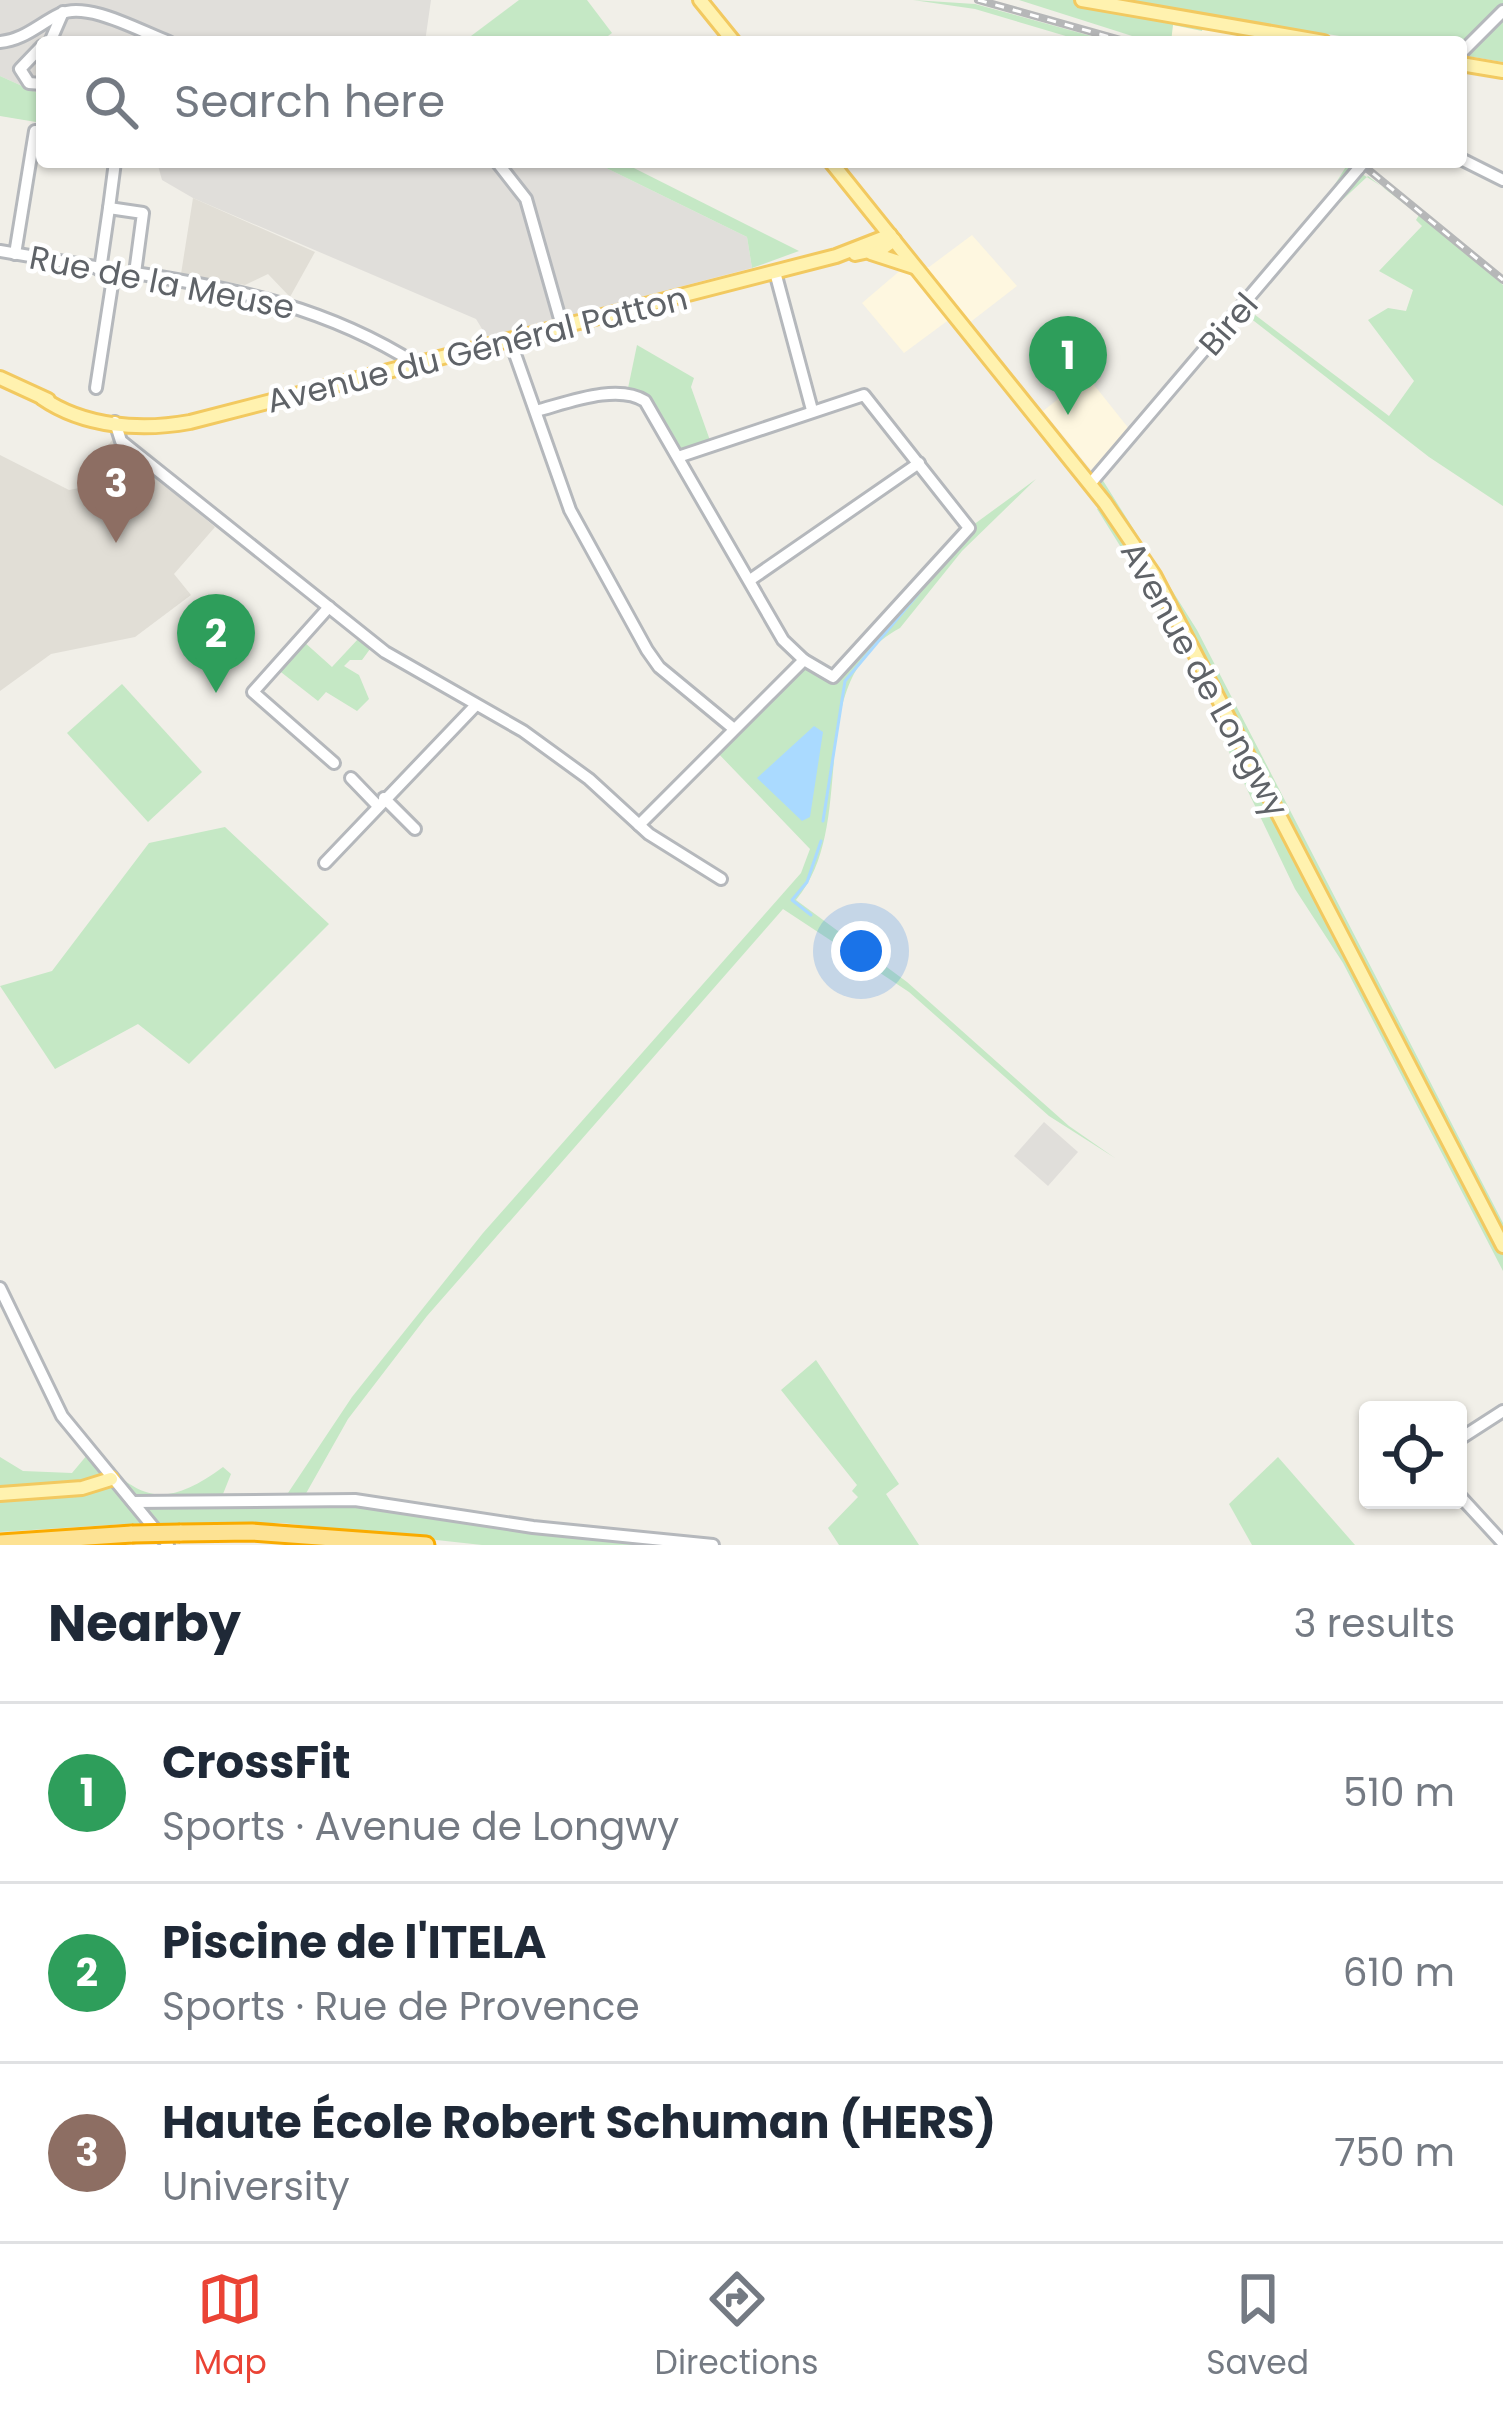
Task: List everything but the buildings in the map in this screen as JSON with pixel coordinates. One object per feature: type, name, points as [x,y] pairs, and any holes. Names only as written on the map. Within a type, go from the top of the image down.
[{"type":"highway","points":[[0,1543],[252,1532],[426,1545]]},
{"type":"main road","points":[[700,0],[729,36]]},
{"type":"main road","points":[[1082,0],[1289,36]]},
{"type":"main road","points":[[1467,65],[1503,71]]},
{"type":"main road","points":[[836,168],[841,185],[870,229],[858,245],[836,256]]},
{"type":"main road","name":"Avenue de Longwy","points":[[836,168],[1090,484],[1154,575],[1503,1246]]},
{"type":"main road","points":[[836,256],[892,237]]},
{"type":"main road","points":[[869,253],[892,237]]},
{"type":"main road","points":[[836,256],[869,253],[916,268]]},
{"type":"main road","name":"Avenue du Général Patton","points":[[0,378],[74,416],[120,423],[190,422],[836,256]]},
{"type":"main road","points":[[0,1494],[82,1488],[111,1479]]},
{"type":"street","points":[[0,42],[16,40],[59,14],[82,11],[152,36]]},
{"type":"street","points":[[1467,47],[1503,11]]},
{"type":"street","points":[[49,36],[59,14]]},
{"type":"street","points":[[36,54],[20,69],[28,83],[36,84]]},
{"type":"street","points":[[15,254],[34,131]]},
{"type":"street","points":[[1467,162],[1503,180]]},
{"type":"street","points":[[100,270],[114,168]]},
{"type":"street","points":[[502,168],[526,199],[562,326]]},
{"type":"street","name":"Birel","points":[[1090,484],[1358,168]]},
{"type":"street","points":[[109,208],[143,213],[135,273]]},
{"type":"street","name":"Rue de la Meuse","points":[[0,251],[100,270],[113,278],[135,273],[290,303],[416,364]]},
{"type":"street","points":[[776,272],[812,410]]},
{"type":"street","points":[[96,388],[113,278]]},
{"type":"street","points":[[510,340],[570,510],[647,650],[734,729]]},
{"type":"street","points":[[387,346],[394,370]]},
{"type":"street","points":[[536,411],[633,393],[654,412],[681,456],[783,640],[832,676],[969,528],[864,395],[681,456]]},
{"type":"street","points":[[120,423],[116,436],[386,652],[555,753],[639,825],[721,879]]},
{"type":"street","points":[[750,580],[919,463]]},
{"type":"street","points":[[329,607],[253,692],[334,763]]},
{"type":"street","points":[[639,825],[804,659]]},
{"type":"street","points":[[326,863],[476,705]]},
{"type":"street","points":[[351,778],[415,829]]},
{"type":"street","points":[[0,1288],[62,1416],[111,1479],[174,1539]]},
{"type":"street","points":[[1467,1434],[1503,1411]]},
{"type":"street","points":[[133,1502],[297,1498],[713,1545]]},
{"type":"street","points":[[1467,1505],[1503,1543]]},
{"type":"shaded area","points":[[0,0],[431,0],[426,36],[36,36],[36,92],[0,76]]},
{"type":"shaded area","points":[[1204,23],[1269,36],[1171,36],[1173,25]]},
{"type":"shaded area","points":[[159,168],[606,168],[747,237],[752,268],[487,337],[476,319],[193,198],[162,180]]},
{"type":"shaded area","points":[[193,198],[315,252],[290,297],[268,274],[245,285],[181,274]]},
{"type":"shaded area","points":[[972,235],[1017,286],[964,327],[954,316],[904,353],[862,303],[903,268],[929,267]]},
{"type":"shaded area","points":[[1087,376],[1130,430],[1091,470],[1043,411]]},
{"type":"shaded area","points":[[112,440],[215,527],[174,574],[191,595],[135,637],[51,654],[0,691],[0,455],[69,490],[79,488]]},
{"type":"shaded area","points":[[1044,1122],[1078,1152],[1048,1186],[1014,1156]]},
{"type":"green space","points":[[519,0],[587,0],[612,33],[608,36],[471,36]]},
{"type":"green space","points":[[913,0],[975,4],[1091,36],[1066,36],[975,9]]},
{"type":"green space","points":[[1019,0],[1503,0],[1503,62],[1467,56],[1467,36],[1314,32],[1313,36],[1287,36],[1204,23],[1202,31],[1173,25],[1172,36],[1132,36]]},
{"type":"green space","points":[[0,76],[36,92],[36,122],[0,116]]},
{"type":"green space","points":[[606,168],[634,168],[799,251],[752,268],[747,237]]},
{"type":"green space","points":[[1345,168],[1367,177],[1321,220],[1246,308],[1389,416],[1414,381],[1368,320],[1388,308],[1406,311],[1413,290],[1379,271],[1422,226],[1416,220],[1419,215],[1381,186],[1416,208],[1503,285],[1503,506],[1429,457],[1245,314],[1102,479],[1197,630],[1503,1223],[1503,1271],[1343,963],[1295,889],[1217,727],[1222,722],[1177,637],[1097,509],[1105,502],[1090,484],[1315,216]]},
{"type":"green space","points":[[637,345],[694,378],[691,387],[712,446],[681,456],[654,412],[627,393]]},
{"type":"green space","points":[[1036,479],[962,551],[900,628],[869,652],[850,683],[840,717],[826,832],[815,868],[796,900],[907,982],[1069,1126],[1115,1158],[1049,1116],[909,992],[783,909],[427,1316],[348,1419],[304,1497],[713,1545],[482,1545],[282,1523],[125,1524],[0,1532],[0,1457],[23,1471],[72,1473],[93,1448],[124,1480],[154,1494],[185,1489],[223,1467],[231,1474],[223,1494],[288,1493],[352,1397],[483,1233],[801,873],[810,849],[714,749],[804,660],[833,676],[969,528]]},
{"type":"green space","points":[[359,638],[370,649],[362,660],[350,660],[344,666],[359,675],[369,699],[357,711],[326,692],[318,701],[277,669],[303,641],[332,667]]},
{"type":"green space","points":[[122,684],[202,772],[148,822],[67,733]]},
{"type":"green space","points":[[225,827],[329,924],[189,1064],[138,1024],[55,1069],[0,986],[52,971],[149,843]]},
{"type":"green space","points":[[816,1360],[899,1484],[886,1494],[919,1545],[839,1545],[828,1528],[858,1497],[852,1491],[857,1485],[781,1390]]},
{"type":"green space","points":[[1278,1457],[1355,1545],[1252,1545],[1229,1504]]},
{"type":"water","points":[[814,726],[823,732],[810,817],[802,821],[757,778]]},
{"type":"waterway","points":[[823,821],[845,681],[918,594]]},
{"type":"waterway","points":[[811,915],[792,900],[807,882],[821,841]]},
{"type":"railway","points":[[978,0],[1107,36]]},
{"type":"railway","points":[[1366,168],[1503,280]]},
{"type":"place","name":"CrossFit","points":[[1068,415]]},
{"type":"place","name":"Haute École Robert Schuman (HERS)","points":[[116,543]]},
{"type":"place","name":"Piscine de l'ITELA","points":[[216,693]]}]
